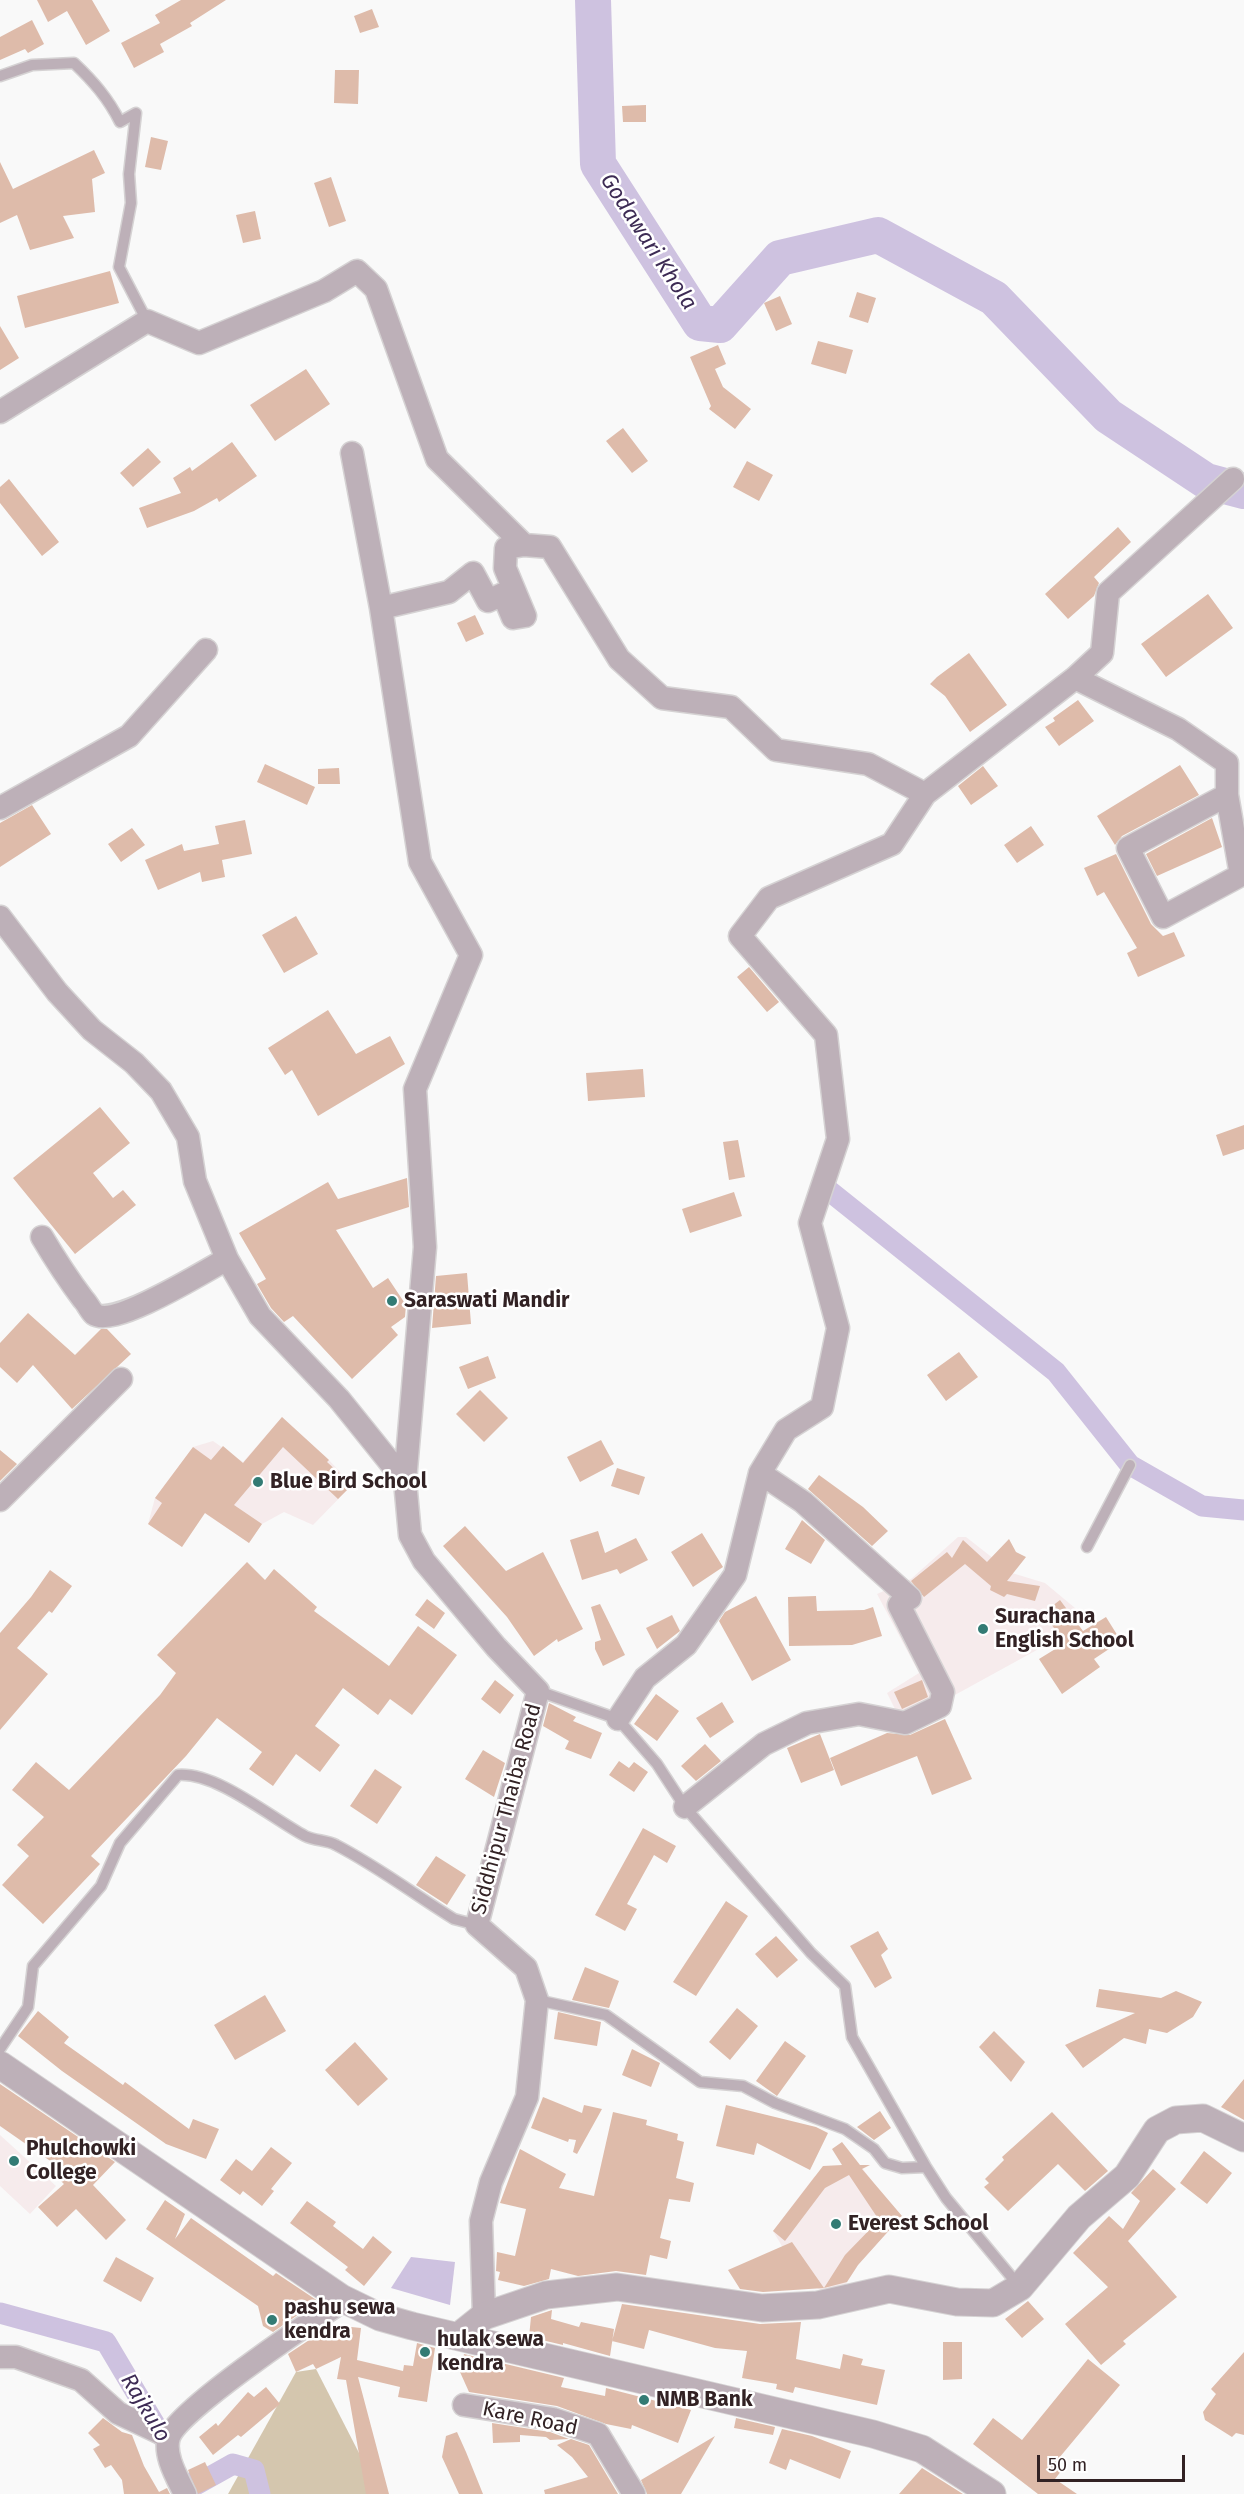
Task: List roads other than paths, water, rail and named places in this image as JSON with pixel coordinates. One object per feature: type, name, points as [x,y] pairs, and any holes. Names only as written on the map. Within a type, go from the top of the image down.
[{"type":"street","points":[[0,412],[147,321],[199,344],[324,291],[357,271],[376,289],[436,459],[524,545]]},
{"type":"street","points":[[352,453],[381,608],[449,592],[473,573],[488,601],[503,594],[513,618],[525,616],[506,568],[506,548],[524,545],[550,547],[619,659],[662,698],[731,706],[776,750],[868,764],[926,794]]},
{"type":"street","points":[[618,1719],[645,1678],[686,1646],[735,1575],[759,1473],[786,1430],[822,1407],[838,1328],[810,1223],[838,1139],[826,1035],[740,936],[770,898],[892,843],[926,794],[1075,678],[1102,653],[1108,593],[1233,479]]},
{"type":"street","name":"Siddhipur Thaiba Road","points":[[381,608],[420,862],[471,956],[415,1089],[425,1247],[405,1481],[410,1534],[424,1561],[496,1647],[538,1691],[477,1925],[526,1968],[537,2000],[526,2097],[491,2181],[481,2221],[484,2316]]},
{"type":"street","points":[[0,808],[129,736],[206,650]]},
{"type":"street","points":[[1075,678],[1178,729],[1227,763],[1227,795],[1241,875],[1163,917],[1128,848],[1227,795]]},
{"type":"street","points":[[0,917],[57,992],[92,1030],[134,1063],[161,1091],[188,1137],[195,1181],[227,1259],[260,1316],[339,1399],[405,1481]]},
{"type":"street","points":[[42,1237],[64,1275],[94,1313],[104,1317],[121,1314],[227,1259]]},
{"type":"street","points":[[0,1500],[121,1379]]},
{"type":"street","points":[[685,1807],[764,1744],[807,1723],[859,1714],[905,1723],[940,1706],[943,1692],[899,1605],[910,1598],[803,1502],[759,1473]]},
{"type":"street","points":[[0,2064],[341,2298],[380,2317],[531,2356],[873,2434],[922,2449],[992,2494]]},
{"type":"street","points":[[459,2336],[484,2316],[546,2295],[617,2287],[762,2308],[818,2305],[889,2289],[957,2302],[993,2304],[1020,2287],[1079,2217],[1127,2176],[1157,2130],[1176,2120],[1203,2118],[1244,2138]]},
{"type":"street","points":[[185,2494],[169,2451],[170,2437],[189,2415],[271,2348],[334,2307],[341,2298]]},
{"type":"street","points":[[0,2357],[16,2357],[81,2380],[118,2413],[170,2437]]},
{"type":"street","name":"Kare Road","points":[[464,2405],[553,2419],[598,2434],[634,2494]]},
{"type":"lane","points":[[0,76],[32,65],[74,63],[94,82],[110,103],[120,122],[136,113],[129,174],[131,203],[119,267],[147,321]]},
{"type":"lane","points":[[1087,1547],[1130,1465]]},
{"type":"lane","points":[[538,1691],[618,1719],[657,1764],[685,1807],[811,1953],[845,1986],[852,2037],[926,2168],[946,2198],[1020,2287]]},
{"type":"lane","points":[[0,2049],[28,2007],[33,1966],[101,1886],[120,1843],[178,1775],[192,1774],[206,1779],[272,1814],[307,1837],[334,1844],[454,1919],[477,1925]]},
{"type":"lane","points":[[537,2000],[606,2015],[700,2082],[743,2086],[775,2103],[845,2129],[874,2149],[885,2163],[902,2168],[926,2168]]},
{"type":"waterway","name":"Godawari Khola","points":[[593,0],[598,164],[700,323],[720,325],[780,258],[878,235],[994,298],[1108,416],[1206,481],[1244,491]]},
{"type":"waterway","points":[[822,1185],[1056,1372],[1130,1465],[1202,1506],[1244,1510]]},
{"type":"waterway","name":"Rajkulo","points":[[0,2313],[106,2342],[163,2438]]},
{"type":"waterway","name":"Rajkulo","points":[[190,2483],[192,2487],[233,2464],[254,2470],[260,2494]]},
{"type":"place","name":"Saraswati Mandir","points":[[392,1301]]},
{"type":"place","name":"Blue Bird School","points":[[258,1482]]},
{"type":"place","name":"Surachana English School","points":[[983,1629]]},
{"type":"place","name":"Phulchowki College","points":[[14,2161]]},
{"type":"place","name":"Everest School","points":[[836,2224]]},
{"type":"place","name":"pashu sewa kendra","points":[[272,2320]]},
{"type":"place","name":"hulak sewa kendra","points":[[425,2352]]},
{"type":"place","name":"NMB Bank","points":[[644,2400]]}]
